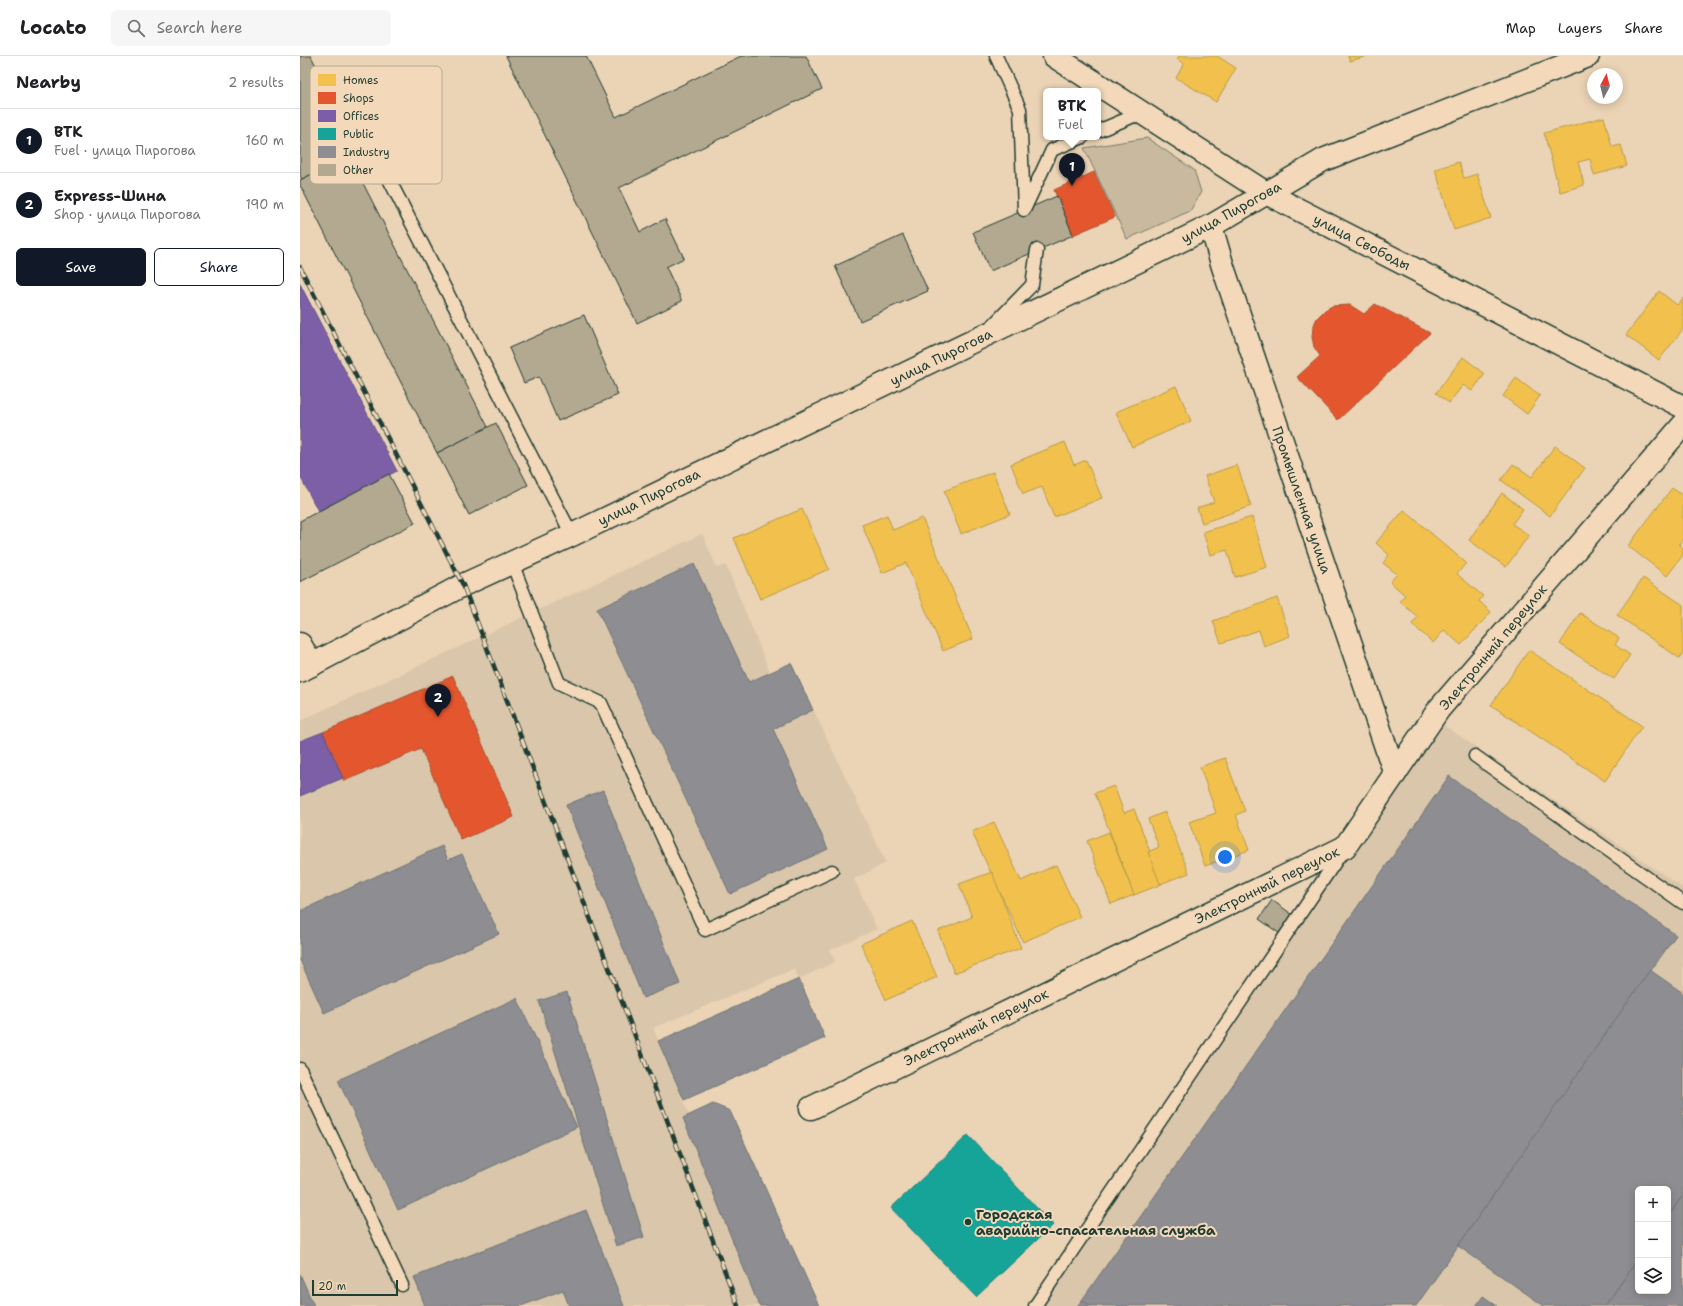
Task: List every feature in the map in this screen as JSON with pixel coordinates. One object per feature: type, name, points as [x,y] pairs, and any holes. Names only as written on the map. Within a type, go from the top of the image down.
[{"type":"street","name":"улица Свободы","points":[[1054,56],[1266,193],[1683,407]]},
{"type":"street","name":"улица Пирогова","points":[[306,668],[463,585],[572,535],[1211,226],[1323,160],[1588,56]]},
{"type":"street","name":"Промышленная улица","points":[[1211,226],[1223,267],[1395,774]]},
{"type":"street","name":"Электронный переулок","points":[[810,1108],[1345,847],[1439,709],[1683,425]]},
{"type":"street","points":[[300,644],[306,668]]},
{"type":"lane","points":[[996,56],[1020,109],[1024,210],[1052,150],[1075,140]]},
{"type":"lane","points":[[1101,130],[1141,113]]},
{"type":"lane","points":[[391,184],[572,535]]},
{"type":"lane","points":[[982,337],[1032,285],[1037,250]]},
{"type":"lane","points":[[512,563],[559,683],[601,703],[705,930],[832,871]]},
{"type":"lane","points":[[1475,756],[1683,903]]},
{"type":"lane","points":[[1035,1306],[1345,847]]},
{"type":"lane","points":[[300,1069],[402,1284]]},
{"type":"shaded area","points":[[1147,138],[1194,170],[1201,192],[1190,211],[1127,239],[1084,148]]},
{"type":"shaded area","points":[[702,534],[717,568],[726,565],[770,672],[791,663],[886,863],[854,879],[877,929],[830,950],[835,962],[799,979],[794,969],[653,1028],[732,1219],[764,1306],[300,1306],[300,721]]},
{"type":"shaded area","points":[[1439,722],[1683,888],[1683,1306],[1034,1306],[1069,1269]]},
{"type":"building: Homes","points":[[1179,56],[1217,56],[1236,68],[1216,102],[1176,78],[1184,64],[1177,59]]},
{"type":"building: Homes","points":[[1348,56],[1368,56],[1350,61]]},
{"type":"building: Homes","points":[[1604,117],[1612,147],[1621,145],[1627,166],[1594,175],[1590,159],[1578,162],[1584,185],[1560,192],[1544,133]]},
{"type":"building: Homes","points":[[1459,162],[1464,178],[1477,174],[1491,218],[1454,230],[1435,169]]},
{"type":"building: Homes","points":[[1659,291],[1677,305],[1683,298],[1683,329],[1659,360],[1626,335]]},
{"type":"building: Homes","points":[[1463,357],[1485,374],[1472,391],[1463,385],[1449,403],[1436,393]]},
{"type":"building: Homes","points":[[1516,378],[1540,396],[1527,414],[1503,396]]},
{"type":"building: Homes","points":[[1176,386],[1191,421],[1132,447],[1116,412]]},
{"type":"building: Homes","points":[[1065,442],[1074,465],[1086,460],[1102,498],[1054,517],[1042,487],[1023,494],[1011,464]]},
{"type":"building: Homes","points":[[1555,446],[1585,468],[1550,516],[1501,480],[1513,464],[1532,477]]},
{"type":"building: Homes","points":[[1237,465],[1251,506],[1202,523],[1197,508],[1214,502],[1205,476]]},
{"type":"building: Homes","points":[[993,472],[1010,514],[961,534],[944,491]]},
{"type":"building: Homes","points":[[1672,488],[1683,496],[1683,538],[1679,544],[1683,548],[1683,555],[1667,576],[1628,546]]},
{"type":"building: Homes","points":[[1502,493],[1523,509],[1512,524],[1529,535],[1506,567],[1469,540]]},
{"type":"building: Homes","points":[[802,509],[829,569],[760,599],[734,538]]},
{"type":"building: Homes","points":[[1404,510],[1466,563],[1457,574],[1483,596],[1479,601],[1491,612],[1461,645],[1444,630],[1433,643],[1412,624],[1418,617],[1400,602],[1405,595],[1390,582],[1397,574],[1383,563],[1389,555],[1376,543]]},
{"type":"building: Homes","points":[[887,515],[893,530],[922,518],[973,639],[943,651],[906,563],[882,573],[862,525]]},
{"type":"building: Homes","points":[[1252,517],[1267,567],[1235,577],[1227,550],[1210,555],[1203,532]]},
{"type":"building: Homes","points":[[1643,578],[1683,605],[1683,653],[1679,658],[1617,615]]},
{"type":"building: Homes","points":[[1277,598],[1290,636],[1264,646],[1259,630],[1221,643],[1213,621]]},
{"type":"building: Homes","points":[[1580,613],[1619,638],[1615,645],[1630,655],[1614,679],[1560,644]]},
{"type":"building: Homes","points":[[1529,650],[1642,726],[1605,781],[1491,705]]},
{"type":"building: Homes","points":[[1225,758],[1245,811],[1236,815],[1249,850],[1205,866],[1189,822],[1216,813],[1200,767]]},
{"type":"building: Homes","points":[[1114,786],[1124,813],[1134,809],[1162,884],[1134,895],[1095,793]]},
{"type":"building: Homes","points":[[1165,812],[1189,873],[1160,884],[1148,852],[1159,847],[1148,819]]},
{"type":"building: Homes","points":[[994,822],[1021,881],[1056,865],[1080,917],[1023,942],[972,832]]},
{"type":"building: Homes","points":[[1109,832],[1134,895],[1111,904],[1087,841]]},
{"type":"building: Homes","points":[[992,872],[1021,948],[954,973],[938,931],[972,917],[959,884]]},
{"type":"building: Homes","points":[[912,921],[937,977],[886,1000],[861,944]]},
{"type":"building: Shops","points":[[1094,172],[1115,217],[1073,235],[1054,190]]},
{"type":"building: Shops","points":[[1375,304],[1430,333],[1338,420],[1297,377],[1320,356],[1314,347],[1312,337],[1313,327],[1317,318],[1325,310],[1332,306],[1350,305],[1364,314]]},
{"type":"building: Shops","points":[[453,676],[514,817],[461,840],[421,749],[344,781],[323,732]]},
{"type":"building: Offices","points":[[300,284],[397,471],[318,511],[300,476]]},
{"type":"building: Offices","points":[[323,732],[343,778],[300,796],[300,741]]},
{"type":"building: Public","points":[[968,1135],[1053,1225],[976,1297],[891,1208]]},
{"type":"building: Industry","points":[[694,564],[749,682],[791,663],[813,710],[773,729],[828,849],[730,894],[597,609]]},
{"type":"building: Industry","points":[[1449,776],[1676,935],[1416,1306],[1091,1306],[1082,1300]]},
{"type":"building: Industry","points":[[603,790],[680,984],[643,998],[566,805]]},
{"type":"building: Industry","points":[[442,846],[448,860],[462,854],[499,934],[324,1013],[300,960],[300,911]]},
{"type":"building: Industry","points":[[1650,970],[1683,993],[1683,1195],[1671,1213],[1671,1186],[1635,1186],[1635,1263],[1605,1306],[1544,1306],[1458,1246]]},
{"type":"building: Industry","points":[[799,979],[825,1038],[684,1100],[658,1041]]},
{"type":"building: Industry","points":[[567,992],[644,1237],[616,1246],[539,1001]]},
{"type":"building: Industry","points":[[517,998],[577,1127],[398,1210],[338,1080]]},
{"type":"building: Industry","points":[[713,1104],[730,1111],[819,1306],[759,1306],[683,1118]]},
{"type":"building: Industry","points":[[1683,1195],[1683,1306],[1605,1306],[1635,1263],[1635,1294],[1671,1294],[1671,1213]]},
{"type":"building: Industry","points":[[586,1210],[624,1306],[569,1306],[563,1290],[521,1306],[425,1306],[414,1277]]},
{"type":"building: Industry","points":[[300,1274],[314,1306],[300,1306]]},
{"type":"building: Industry","points":[[1483,1296],[1497,1306],[1476,1306]]},
{"type":"building: Industry","points":[[1082,1300],[1091,1306],[1077,1306]]},
{"type":"building: Other","points":[[300,56],[311,56],[316,66],[310,66],[310,175],[302,179],[300,176]]},
{"type":"building: Other","points":[[506,56],[586,56],[616,117],[741,56],[806,56],[822,89],[619,188],[640,232],[665,219],[684,258],[666,267],[682,301],[637,323]]},
{"type":"building: Other","points":[[310,175],[310,184],[363,184],[488,427],[437,453],[300,185],[300,180]]},
{"type":"building: Other","points":[[1057,196],[1073,235],[990,271],[973,232]]},
{"type":"building: Other","points":[[903,235],[928,291],[860,321],[835,266]]},
{"type":"building: Other","points":[[584,315],[618,395],[558,421],[539,377],[524,383],[509,348]]},
{"type":"building: Other","points":[[496,423],[528,485],[469,515],[437,453]]},
{"type":"building: Other","points":[[389,474],[415,523],[300,582],[300,521]]},
{"type":"building: Other","points":[[1272,900],[1297,918],[1283,936],[1259,919]]},
{"type":"railway","points":[[300,267],[463,585],[738,1306]]},
{"type":"place","name":"ВТК","points":[[1072,186]]},
{"type":"place","name":"Express-Шина","points":[[438,717]]},
{"type":"place","name":"Городская аварийно-спасательная служба","points":[[968,1222]]}]
